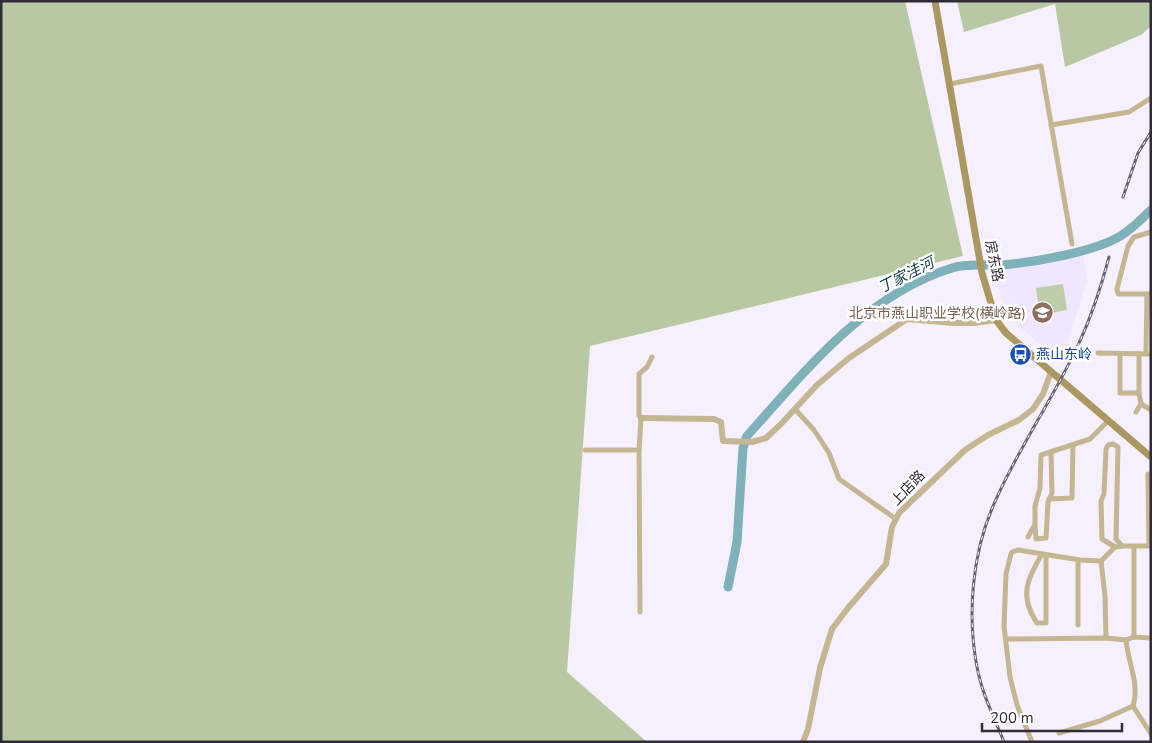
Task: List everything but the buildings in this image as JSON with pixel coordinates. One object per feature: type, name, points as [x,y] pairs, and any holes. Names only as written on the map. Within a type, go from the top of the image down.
[{"type":"main road","name":"房东路","points":[[935,1],[982,273],[996,320],[1006,333],[1151,457]]},
{"type":"street","points":[[950,84],[1041,66],[1072,244]]},
{"type":"street","points":[[1051,125],[1129,112],[1151,98]]},
{"type":"street","points":[[1098,353],[1148,354],[1149,294],[1118,294],[1117,289],[1128,246],[1134,237],[1151,232]]},
{"type":"street","points":[[641,418],[714,419],[721,422],[723,441],[752,442],[766,438],[817,385],[849,358],[907,319],[954,323],[996,320]]},
{"type":"street","points":[[1120,354],[1120,394],[1139,393]]},
{"type":"street","points":[[1136,412],[1140,404],[1140,354]]},
{"type":"street","points":[[640,612],[639,450],[641,418],[639,416],[639,374],[647,367],[652,357]]},
{"type":"street","name":"上店路","points":[[803,742],[808,729],[820,668],[832,629],[886,564],[892,527],[896,519],[907,504],[965,450],[988,435],[1019,420],[1033,409],[1043,394],[1051,372]]},
{"type":"street","points":[[1140,404],[1151,410]]},
{"type":"street","points":[[795,408],[830,453],[839,479],[896,519]]},
{"type":"street","points":[[1051,452],[1052,493],[1048,502],[1046,538],[1036,539],[1035,506],[1040,488],[1041,456],[1051,452],[1090,439],[1108,421]]},
{"type":"street","points":[[1115,547],[1102,539],[1102,501],[1106,449],[1108,445],[1113,444],[1118,447],[1116,539],[1122,546]]},
{"type":"street","points":[[1049,499],[1072,498],[1073,445]]},
{"type":"street","points":[[585,450],[639,450]]},
{"type":"street","points":[[1106,638],[1105,588],[1102,561],[1115,547],[1150,546],[1148,474]]},
{"type":"street","points":[[1028,537],[1035,524]]},
{"type":"street","points":[[1134,547],[1134,637]]},
{"type":"street","points":[[1032,742],[1017,705],[1010,677],[1004,626],[1006,574],[1010,554],[1018,550],[1078,560],[1102,561]]},
{"type":"street","points":[[1044,555],[1046,623],[1037,623],[1029,610],[1026,593],[1029,577],[1044,555]]},
{"type":"street","points":[[1078,560],[1078,625]]},
{"type":"street","points":[[1006,639],[1106,638],[1126,640],[1134,637],[1151,638]]},
{"type":"street","points":[[1059,733],[1100,721],[1133,706],[1136,688],[1126,640]]},
{"type":"street","points":[[1133,706],[1151,734]]},
{"type":"shaded area","name":"北京市燕山职业学校(横岭路)","points":[[1083,255],[1087,280],[1063,365],[1013,321],[1003,305],[993,270]]},
{"type":"green space","points":[[1,1],[905,1],[963,256],[590,346],[567,672],[647,742],[1,742]]},
{"type":"green space","points":[[957,1],[1151,1],[1151,26],[1141,35],[1065,67],[1055,4],[964,32]]},
{"type":"green space","points":[[1063,284],[1067,310],[1040,315],[1036,288]]},
{"type":"waterway","name":"丁家洼河","points":[[728,587],[737,542],[743,448],[747,436],[839,337],[892,296],[921,280],[958,266],[1002,265],[1081,251],[1111,241],[1122,235],[1151,210]]},
{"type":"railway","points":[[1123,197],[1138,153],[1151,132]]},
{"type":"railway","points":[[1004,742],[982,687],[977,667],[972,626],[976,563],[994,504],[1079,343],[1096,301],[1109,257]]},
{"type":"place","name":"北京市燕山职业学校(横岭路)","points":[[1042,313]]},
{"type":"place","name":"燕山东岭","points":[[1020,354]]}]
